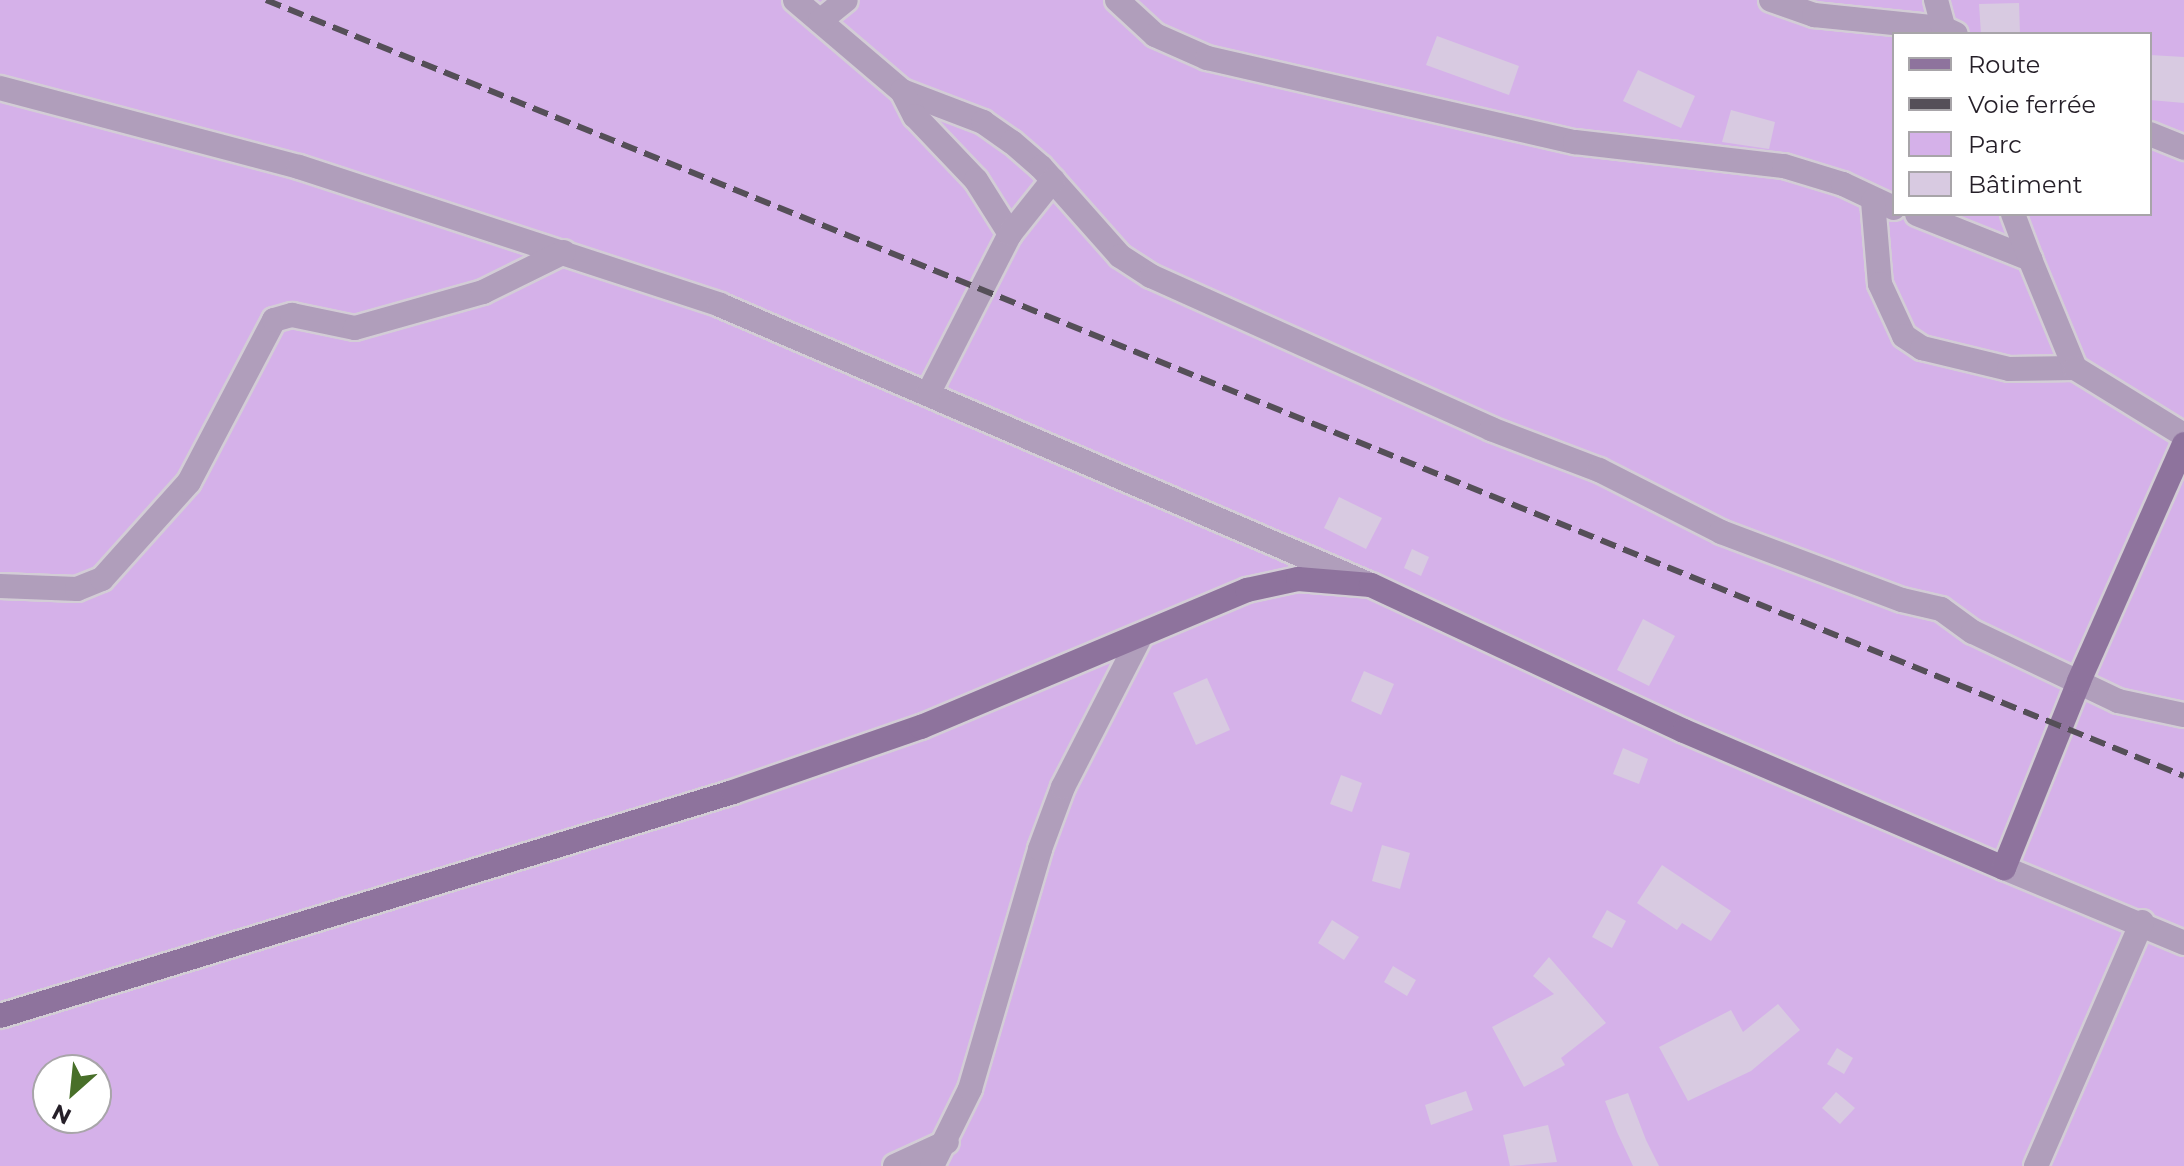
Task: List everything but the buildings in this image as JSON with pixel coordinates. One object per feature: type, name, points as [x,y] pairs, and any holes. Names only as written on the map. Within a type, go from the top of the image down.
[{"type":"street","points":[[795,0],[902,91],[983,122],[1053,180],[1120,256],[1151,276],[1491,429],[1599,470],[1721,532],[1902,600],[1941,609],[1973,632],[2118,701],[2184,715]]},
{"type":"street","points":[[820,21],[846,0]]},
{"type":"street","points":[[1117,0],[1155,35],[1207,58],[1575,142],[1784,166],[1843,184],[1884,204],[1880,284],[1904,336],[1922,348],[1998,367],[2075,368],[2184,435]]},
{"type":"street","points":[[1771,0],[1814,15],[1948,32],[1936,0]]},
{"type":"street","points":[[0,88],[299,167],[720,305],[929,392],[1371,585],[1698,738],[2004,868],[2142,922],[2184,943]]},
{"type":"street","points":[[902,91],[915,116],[976,180],[1010,234]]},
{"type":"street","points":[[2152,135],[2184,148]]},
{"type":"street","points":[[929,392],[1010,234],[1053,180]]},
{"type":"street","points":[[1922,216],[2030,259]]},
{"type":"street","points":[[2014,216],[2075,368]]},
{"type":"street","points":[[0,586],[77,589],[102,579],[189,482],[274,320],[292,315],[355,328],[483,292],[564,252]]},
{"type":"street","points":[[2004,868],[2079,681],[2184,444]]},
{"type":"street","points":[[0,1016],[649,821],[921,727],[1276,582],[1327,579],[1371,585]]},
{"type":"street","points":[[932,1166],[947,1142],[990,1032],[1040,849],[1063,787],[1139,639]]},
{"type":"street","points":[[2036,1166],[2142,922]]},
{"type":"street","points":[[895,1166],[947,1142]]},
{"type":"green space","points":[[0,0],[2184,0],[2184,1166],[0,1166]]},
{"type":"railway","points":[[266,0],[2184,776]]}]
